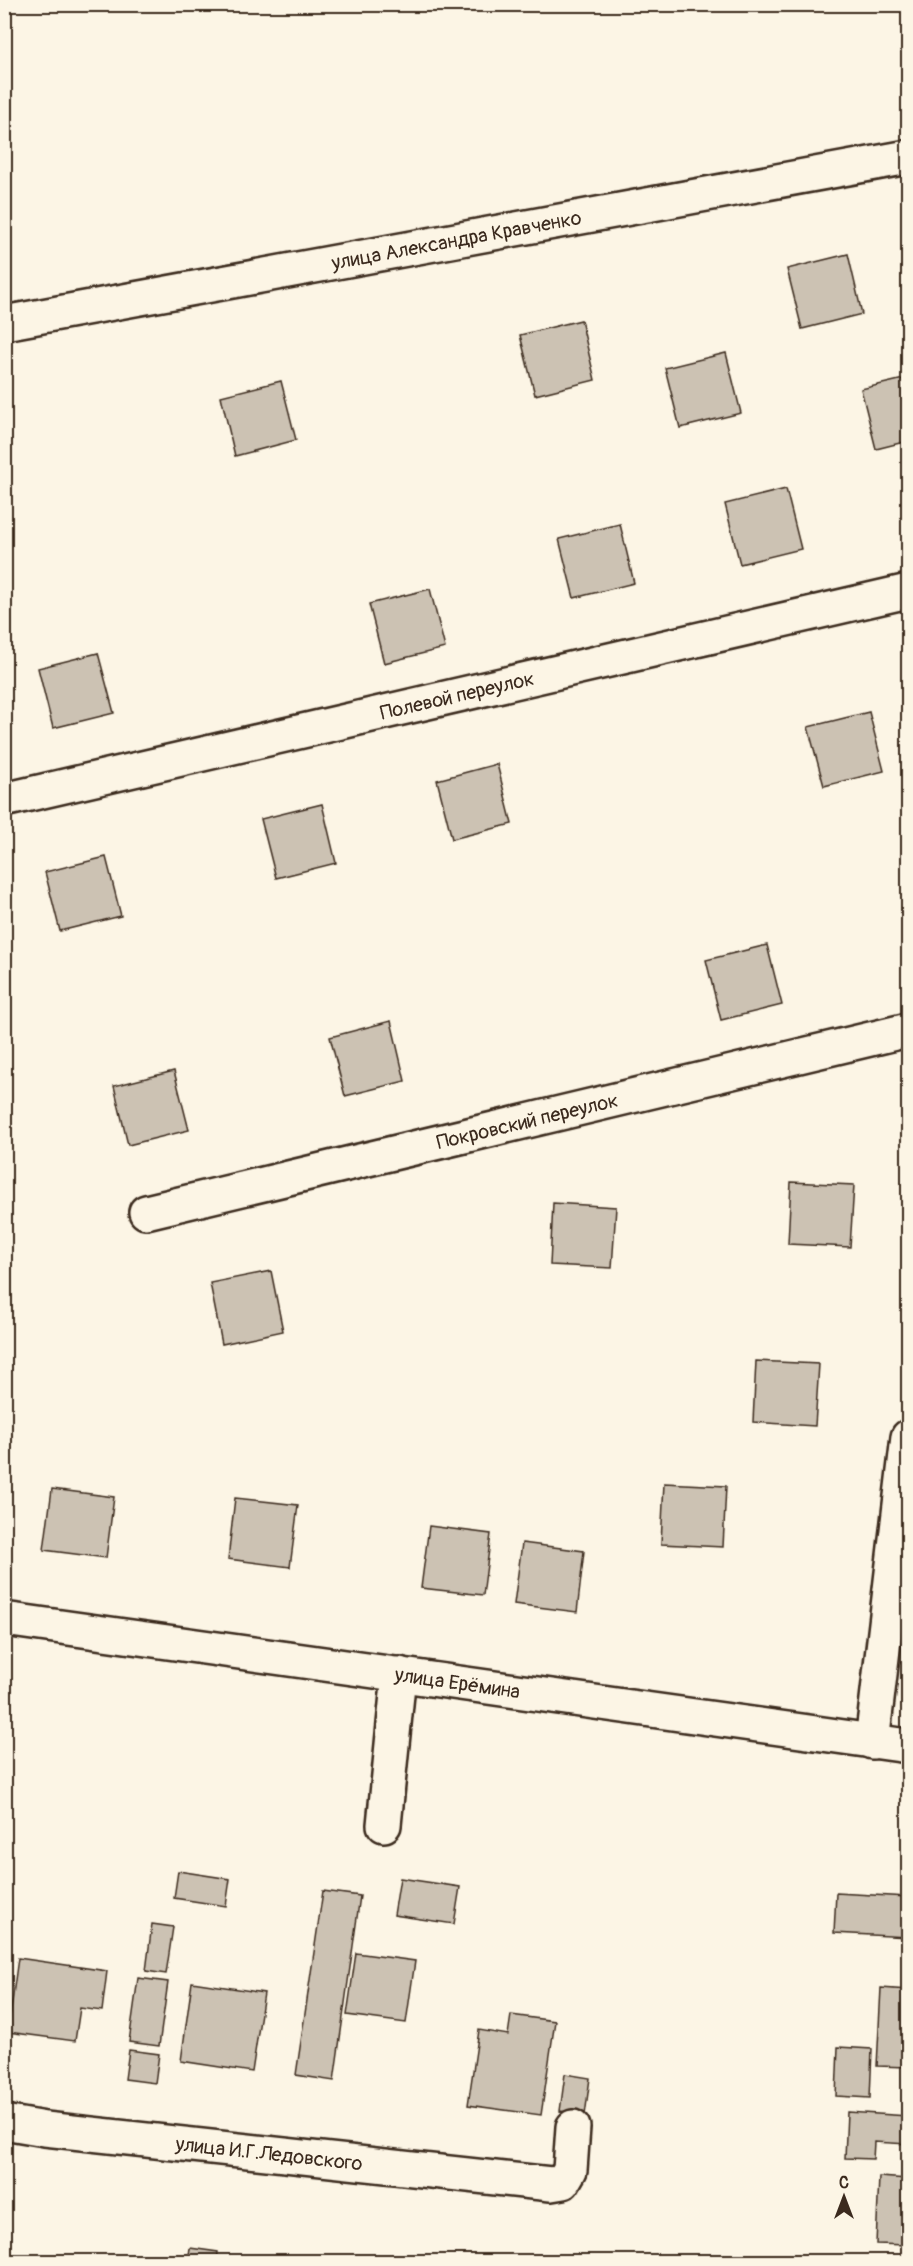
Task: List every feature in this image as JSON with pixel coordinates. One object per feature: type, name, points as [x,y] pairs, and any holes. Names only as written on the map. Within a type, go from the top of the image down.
[{"type":"street","name":"улица Александра Кравченко","points":[[4,323],[909,158]]},
{"type":"street","name":"Полевой переулок","points":[[4,800],[909,591]]},
{"type":"street","name":"Покровский переулок","points":[[146,1212],[909,1030]]},
{"type":"street","points":[[872,1742],[909,1437]]},
{"type":"street","name":"улица Ерёмина","points":[[4,1619],[909,1746]]},
{"type":"street","points":[[384,1825],[399,1674]]},
{"type":"street","name":"улица И.Г.Ледовского","points":[[4,2122],[45,2129],[534,2184],[563,2182],[570,2170],[573,2127]]},
{"type":"building","points":[[848,254],[862,314],[802,329],[787,269]]},
{"type":"building","points":[[581,320],[595,380],[535,395],[520,335]]},
{"type":"building","points":[[726,353],[741,413],[680,428],[665,368]]},
{"type":"building","points":[[908,378],[908,441],[876,449],[861,389]]},
{"type":"building","points":[[281,381],[296,440],[235,456],[221,396]]},
{"type":"building","points":[[786,489],[801,549],[740,564],[725,504]]},
{"type":"building","points":[[620,524],[634,583],[574,598],[559,539]]},
{"type":"building","points":[[430,589],[445,648],[384,663],[369,604]]},
{"type":"building","points":[[98,653],[114,713],[53,728],[38,668]]},
{"type":"building","points":[[869,712],[884,771],[824,786],[808,727]]},
{"type":"building","points":[[497,764],[512,824],[452,839],[437,780]]},
{"type":"building","points":[[322,804],[336,863],[276,878],[261,819]]},
{"type":"building","points":[[106,857],[121,916],[60,931],[45,872]]},
{"type":"building","points":[[767,945],[782,1005],[721,1020],[706,960]]},
{"type":"building","points":[[391,1021],[405,1081],[345,1096],[330,1037]]},
{"type":"building","points":[[174,1071],[189,1130],[128,1145],[114,1086]]},
{"type":"building","points":[[791,1182],[854,1185],[850,1247],[788,1244]]},
{"type":"building","points":[[553,1203],[616,1207],[612,1268],[550,1265]]},
{"type":"building","points":[[271,1271],[283,1331],[222,1344],[210,1283]]},
{"type":"building","points":[[756,1361],[819,1364],[815,1426],[753,1422]]},
{"type":"building","points":[[664,1483],[726,1486],[723,1547],[661,1544]]},
{"type":"building","points":[[52,1489],[114,1497],[106,1558],[44,1550]]},
{"type":"building","points":[[235,1498],[298,1505],[290,1567],[228,1559]]},
{"type":"building","points":[[429,1526],[491,1534],[483,1595],[421,1588]]},
{"type":"building","points":[[522,1543],[584,1551],[577,1612],[514,1604]]},
{"type":"building","points":[[178,1871],[230,1879],[226,1906],[174,1898]]},
{"type":"building","points":[[400,1878],[460,1887],[454,1924],[394,1915]]},
{"type":"building","points":[[323,1891],[360,1896],[334,2081],[296,2075]]},
{"type":"building","points":[[836,1893],[908,1897],[908,1937],[834,1933]]},
{"type":"building","points":[[152,1924],[173,1927],[166,1974],[146,1971]]},
{"type":"building","points":[[356,1953],[415,1961],[406,2023],[347,2015]]},
{"type":"building","points":[[18,1958],[107,1971],[102,2011],[80,2008],[75,2041],[8,2032]]},
{"type":"building","points":[[138,1978],[168,1982],[159,2046],[129,2042]]},
{"type":"building","points":[[192,1982],[264,1993],[252,2072],[181,2061]]},
{"type":"building","points":[[881,1988],[908,1990],[908,2067],[877,2066]]},
{"type":"building","points":[[511,2015],[555,2021],[541,2115],[468,2105],[479,2030],[508,2035]]},
{"type":"building","points":[[838,2047],[872,2049],[870,2098],[836,2096]]},
{"type":"building","points":[[129,2050],[159,2054],[155,2083],[125,2079]]},
{"type":"building","points":[[565,2074],[590,2078],[585,2115],[560,2111]]},
{"type":"building","points":[[847,2112],[908,2116],[908,2144],[874,2142],[873,2159],[845,2158]]},
{"type":"building","points":[[879,2177],[908,2179],[908,2245],[876,2244]]},
{"type":"building","points":[[190,2248],[218,2252],[217,2262],[188,2262]]}]
